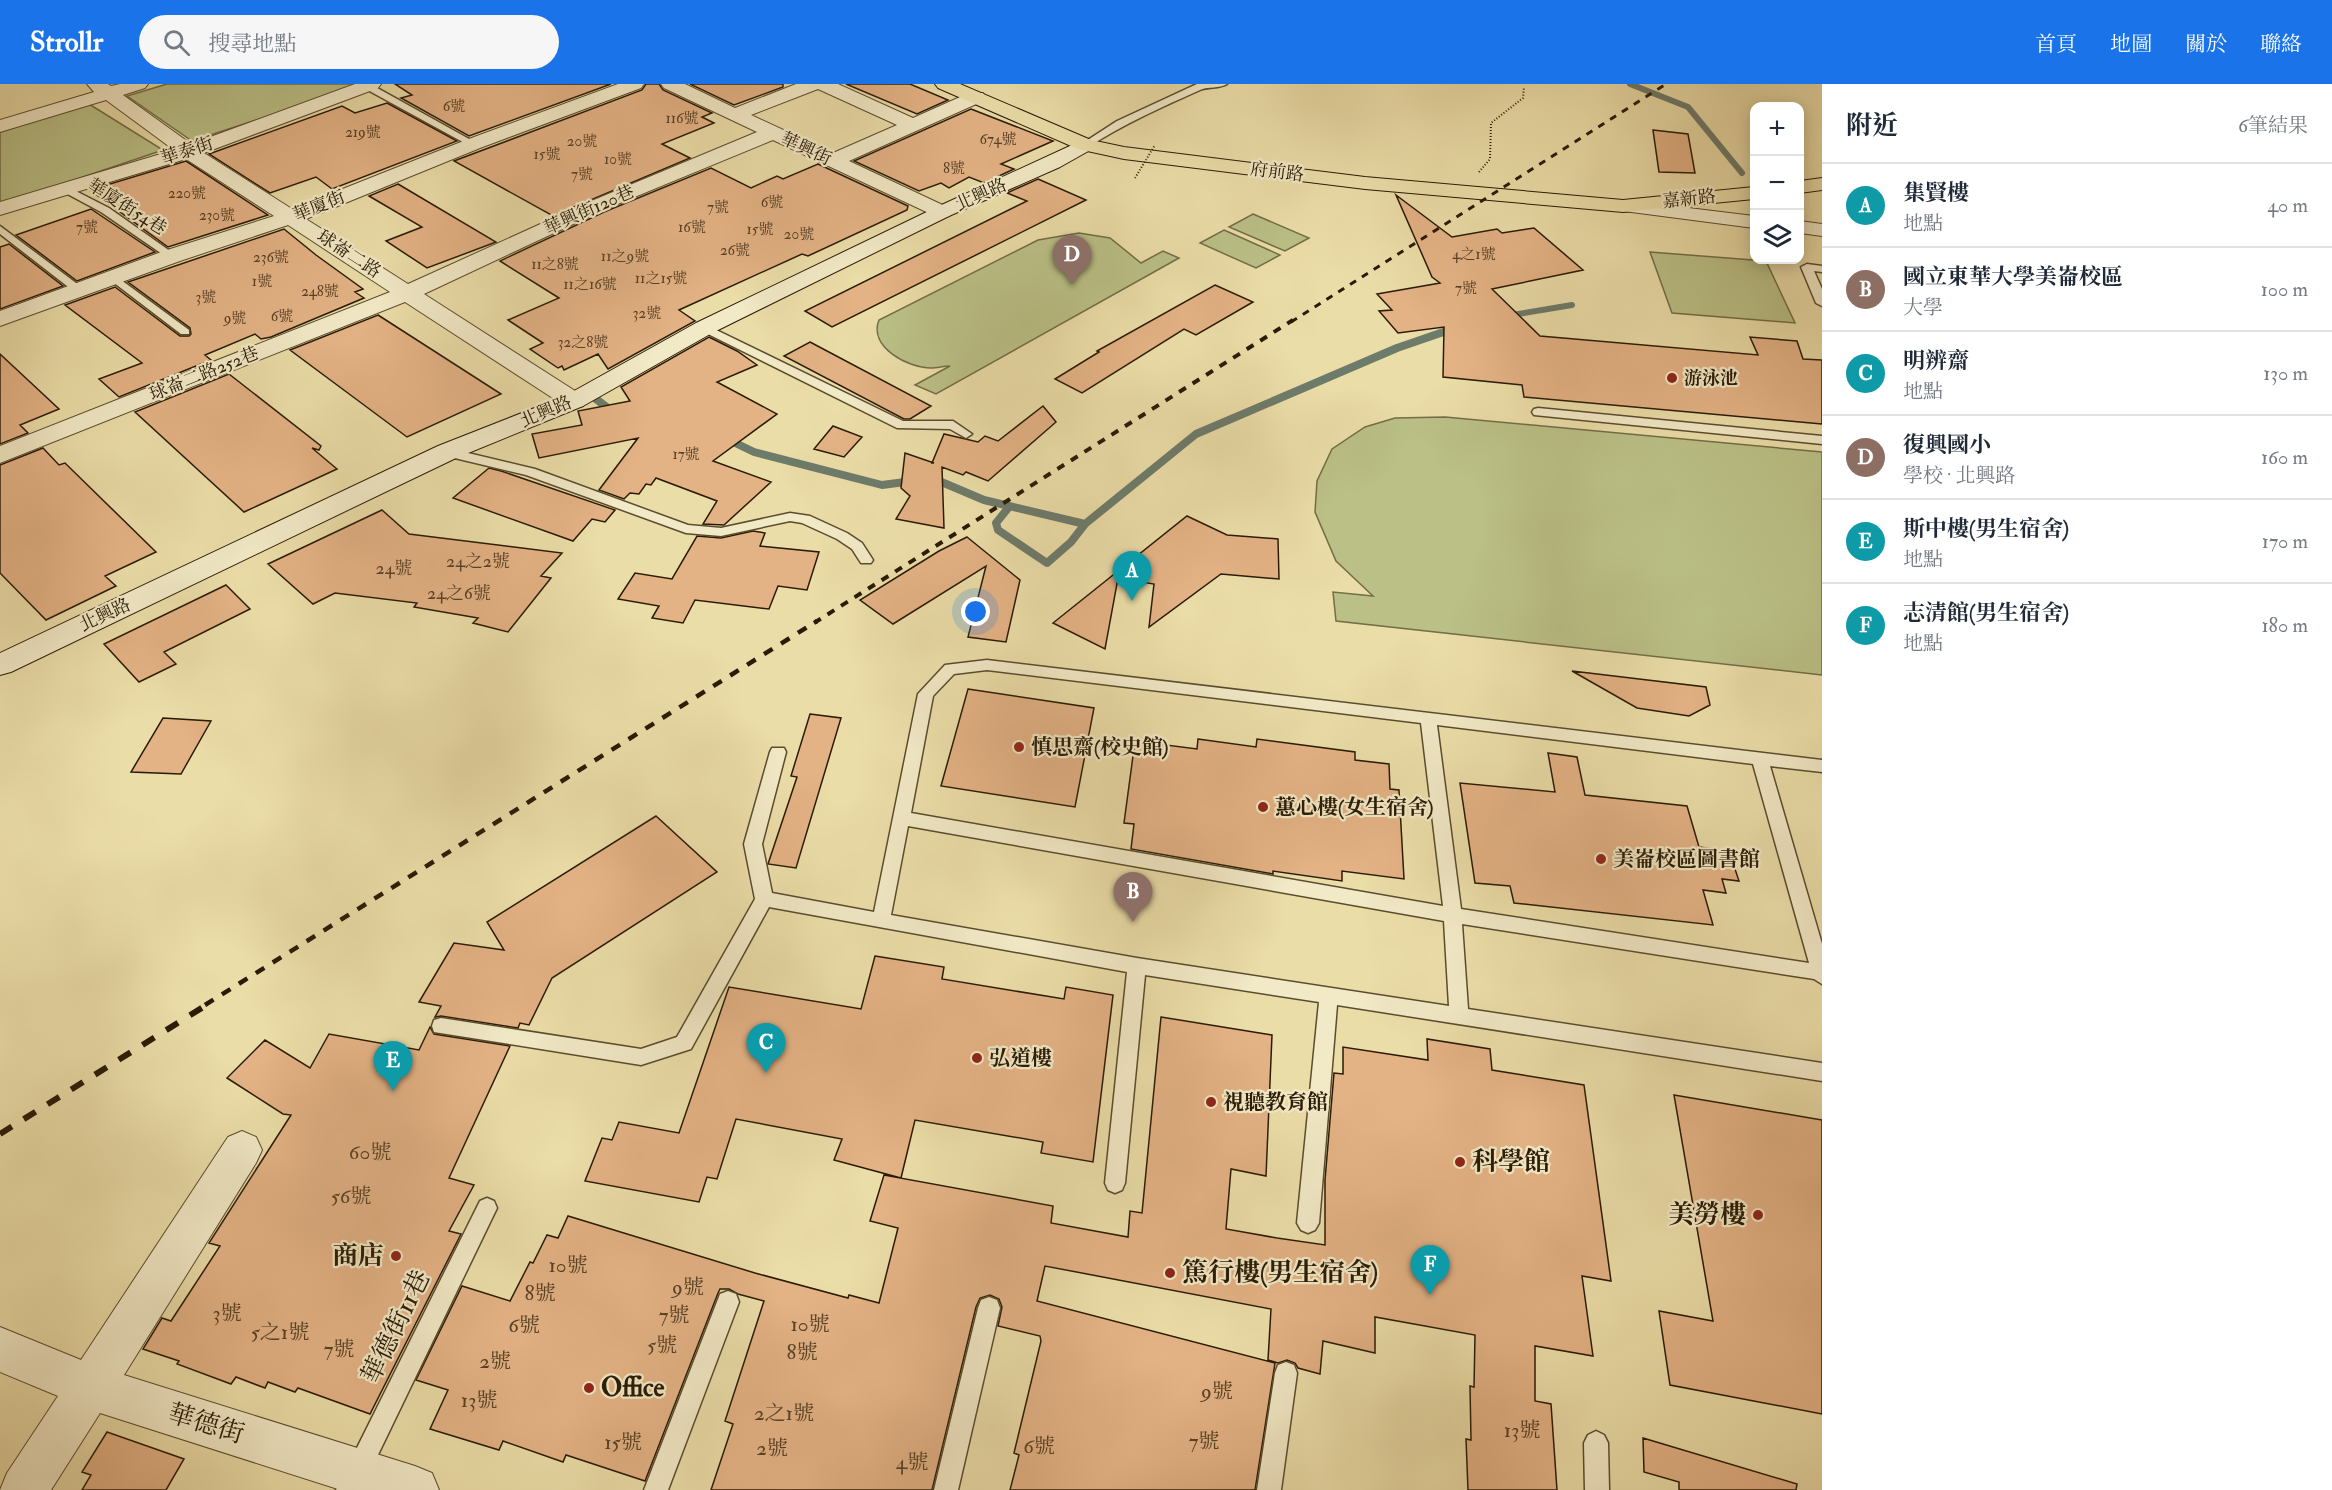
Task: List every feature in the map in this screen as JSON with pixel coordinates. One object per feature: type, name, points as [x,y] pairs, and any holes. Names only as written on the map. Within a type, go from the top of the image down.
[{"type":"main road","name":"府前路","points":[[944,84],[1085,145],[1124,153],[1297,175],[1623,206]]},
{"type":"main road","points":[[1804,186],[1822,184]]},
{"type":"main road","name":"嘉新路","points":[[1623,206],[1750,193]]},
{"type":"street","points":[[0,126],[103,89],[139,84]]},
{"type":"street","name":"華廈街","points":[[0,319],[172,256],[292,218],[473,144],[635,84]]},
{"type":"street","name":"華興街","points":[[670,84],[942,212]]},
{"type":"street","points":[[736,114],[813,84]]},
{"type":"street","points":[[823,84],[913,125]]},
{"type":"street","name":"華泰街","points":[[0,209],[189,152],[369,85]]},
{"type":"street","name":"球崙二路","points":[[103,89],[189,152],[574,401]]},
{"type":"street","points":[[832,161],[976,97]]},
{"type":"street","name":"華興街120巷","points":[[407,293],[596,206],[772,133]]},
{"type":"street","name":"北興路","points":[[1,664],[447,452],[574,401],[704,328],[942,212],[1053,163],[1085,145]]},
{"type":"street","points":[[1623,206],[1750,221]]},
{"type":"street","points":[[1804,228],[1822,230]]},
{"type":"street","name":"球崙二路252巷","points":[[0,455],[407,293]]},
{"type":"street","points":[[24,1490],[242,1150]]},
{"type":"street","name":"華德街","points":[[0,1349],[90,1387],[353,1481],[416,1490]]},
{"type":"lane","points":[[1085,145],[1120,123],[1202,84],[1222,84]]},
{"type":"lane","points":[[369,85],[473,144]]},
{"type":"lane","name":"華廈街54巷","points":[[64,188],[105,210],[172,256]]},
{"type":"lane","points":[[0,229],[80,291]]},
{"type":"lane","points":[[1822,269],[1807,267],[1822,303]]},
{"type":"lane","points":[[113,277],[185,332]]},
{"type":"lane","points":[[704,328],[901,424],[953,425],[966,434]]},
{"type":"lane","points":[[1538,412],[1822,440]]},
{"type":"lane","points":[[447,452],[530,472],[686,529],[721,532],[790,517],[805,519],[842,536],[857,546],[866,560]]},
{"type":"lane","points":[[881,920],[926,693],[950,669],[987,665],[1822,766]]},
{"type":"lane","points":[[1428,719],[1453,915],[1459,1016]]},
{"type":"lane","points":[[441,1026],[641,1057],[684,1042],[764,899],[753,844],[778,752]]},
{"type":"lane","points":[[900,818],[1453,915],[1822,974],[1760,759]]},
{"type":"lane","points":[[764,899],[1137,966],[1822,1072]]},
{"type":"lane","points":[[1115,1182],[1137,966]]},
{"type":"lane","points":[[1308,1223],[1329,994]]},
{"type":"lane","name":"華德街11巷","points":[[353,1481],[487,1208]]},
{"type":"lane","points":[[656,1490],[728,1302]]},
{"type":"lane","points":[[946,1490],[989,1308]]},
{"type":"lane","points":[[1269,1490],[1286,1373]]},
{"type":"lane","points":[[1596,1443],[1597,1490]]},
{"type":"path","points":[[1462,192],[1490,159],[1491,123],[1523,98],[1524,87]]},
{"type":"path","points":[[1135,178],[1155,145]]},
{"type":"green space","points":[[167,84],[367,84],[192,141],[127,96]]},
{"type":"green space","points":[[89,104],[163,150],[0,205],[0,130]]},
{"type":"green space","points":[[1253,214],[1309,238],[1285,251],[1229,227]]},
{"type":"green space","points":[[1224,230],[1280,255],[1256,268],[1200,243]]},
{"type":"green space","points":[[1079,233],[1110,238],[1141,263],[1163,251],[1179,258],[936,394],[915,385],[950,366],[931,368],[912,364],[892,354],[879,339],[877,330],[879,320],[1038,240]]},
{"type":"green space","points":[[1650,252],[1750,260],[1750,264],[1767,264],[1795,323],[1672,313]]},
{"type":"green space","points":[[1445,417],[1822,452],[1822,675],[1336,621],[1333,592],[1373,596],[1336,561],[1315,512],[1317,481],[1332,449],[1365,427],[1395,418]]},
{"type":"building","points":[[395,84],[611,84],[469,136],[401,98],[412,95]]},
{"type":"building","points":[[646,84],[659,84],[663,90],[712,113],[702,117],[714,123],[662,144],[690,158],[553,216],[454,161],[642,90]]},
{"type":"building","points":[[690,84],[783,84],[783,87],[734,105]]},
{"type":"building","points":[[846,84],[910,84],[948,100],[917,114]]},
{"type":"building","points":[[387,103],[457,141],[332,189],[316,177],[270,193],[209,154],[342,106],[355,113]]},
{"type":"building","points":[[971,109],[1053,141],[1001,164],[1014,169],[984,183],[969,177],[949,188],[941,183],[919,191],[854,161]]},
{"type":"building","points":[[1653,130],[1688,134],[1695,173],[1659,172]]},
{"type":"building","points":[[186,161],[268,215],[168,247],[90,190]]},
{"type":"building","points":[[818,164],[908,206],[907,210],[808,256],[802,254],[679,310],[695,321],[608,369],[598,354],[564,370],[562,366],[558,368],[530,349],[543,343],[508,320],[559,298],[500,261],[604,212],[711,168],[751,188],[777,176],[783,179]]},
{"type":"building","points":[[1038,179],[1086,200],[832,327],[805,311],[1027,201],[1007,193]]},
{"type":"building","points":[[398,184],[496,242],[427,268],[386,241],[422,227],[369,196]]},
{"type":"building","points":[[1396,195],[1452,237],[1497,229],[1502,233],[1534,228],[1583,270],[1492,289],[1540,336],[1758,355],[1750,337],[1797,341],[1803,359],[1822,360],[1822,424],[1524,397],[1522,385],[1443,377],[1444,327],[1398,333],[1379,311],[1392,310],[1377,294],[1440,283],[1432,277]]},
{"type":"building","points":[[91,209],[155,252],[77,281],[16,235]]},
{"type":"building","points":[[284,229],[363,289],[355,292],[364,298],[271,337],[261,339],[255,334],[205,355],[211,360],[119,397],[99,379],[142,363],[65,305],[115,287],[180,336],[189,336],[190,328],[128,282]]},
{"type":"building","points":[[9,244],[63,286],[0,309],[0,247]]},
{"type":"building","points":[[1215,285],[1253,302],[1196,335],[1184,329],[1082,393],[1055,379],[1099,352],[1097,351]]},
{"type":"building","points":[[378,315],[501,394],[407,437],[290,350]]},
{"type":"building","points":[[709,337],[737,351],[757,365],[717,382],[777,414],[713,461],[771,482],[724,525],[703,524],[717,501],[656,478],[651,485],[646,484],[639,494],[630,493],[624,499],[599,490],[638,438],[539,458],[532,434],[582,425],[578,411],[630,401],[621,387]]},
{"type":"building","points":[[810,342],[931,406],[910,419],[904,419],[784,356]]},
{"type":"building","points":[[0,354],[59,409],[20,425],[28,433],[0,444]]},
{"type":"building","points":[[229,374],[321,446],[319,450],[312,448],[337,469],[244,512],[135,412]]},
{"type":"building","points":[[1043,406],[1056,422],[988,481],[966,472],[963,475],[942,467],[944,528],[896,519],[910,496],[901,488],[905,453],[932,462],[944,434],[978,442],[985,436],[998,441]]},
{"type":"building","points":[[833,426],[862,437],[844,457],[814,449]]},
{"type":"building","points":[[43,448],[59,465],[65,463],[156,552],[105,576],[116,586],[46,620],[0,573],[0,465]]},
{"type":"building","points":[[489,468],[615,510],[605,522],[592,519],[573,541],[453,498]]},
{"type":"building","points":[[382,510],[409,534],[562,553],[541,576],[551,578],[508,632],[473,623],[478,618],[414,607],[417,603],[335,593],[313,604],[268,564]]},
{"type":"building","points":[[1187,516],[1227,535],[1278,539],[1279,579],[1221,574],[1149,627],[1154,584],[1118,578],[1105,649],[1053,623]]},
{"type":"building","points":[[753,531],[765,533],[760,546],[819,552],[807,590],[778,586],[769,609],[695,600],[683,623],[652,618],[659,606],[618,599],[635,573],[672,579],[697,536],[721,538]]},
{"type":"building","points":[[967,537],[1020,580],[1006,642],[968,637],[986,566],[893,624],[860,600],[939,551]]},
{"type":"building","points":[[226,585],[250,609],[164,652],[176,664],[139,682],[104,644]]},
{"type":"building","points":[[1572,671],[1706,687],[1710,705],[1689,716],[1637,708]]},
{"type":"building","name":"慎思齋(校史館)","points":[[968,689],[1094,708],[1075,807],[941,786]]},
{"type":"building","points":[[810,714],[841,718],[796,868],[768,864],[797,777],[791,776]]},
{"type":"building","points":[[163,718],[211,721],[181,774],[131,772]]},
{"type":"building","name":"蕙心樓(女生宿舍)","points":[[1198,739],[1256,747],[1257,739],[1355,752],[1355,760],[1389,764],[1390,789],[1399,790],[1404,879],[1342,871],[1342,881],[1273,871],[1273,874],[1131,849],[1134,824],[1124,823],[1135,741],[1197,749]]},
{"type":"building","name":"美崙校區圖書館","points":[[1548,753],[1577,757],[1585,795],[1687,806],[1699,847],[1729,851],[1739,881],[1722,879],[1726,893],[1703,890],[1713,925],[1514,903],[1510,886],[1475,883],[1460,783],[1555,792]]},
{"type":"building","points":[[656,816],[717,872],[552,978],[529,1025],[520,1023],[518,1028],[435,1017],[441,1006],[419,1002],[454,943],[504,950],[487,922]]},
{"type":"building","points":[[875,956],[944,967],[942,979],[1064,999],[1066,987],[1113,995],[1093,1162],[1041,1153],[1043,1142],[915,1120],[901,1178],[834,1160],[842,1139],[736,1119],[717,1179],[707,1177],[699,1202],[585,1181],[602,1138],[612,1140],[619,1122],[679,1133],[729,987],[861,1009]]},
{"type":"building","points":[[1161,1017],[1272,1035],[1266,1176],[1231,1169],[1226,1229],[1277,1238],[1325,1245],[1325,1180],[1334,1073],[1343,1074],[1343,1047],[1428,1060],[1427,1039],[1490,1049],[1492,1070],[1584,1085],[1611,1281],[1582,1276],[1593,1356],[1535,1346],[1535,1401],[1551,1404],[1557,1490],[1468,1490],[1466,1439],[1471,1440],[1470,1386],[1474,1387],[1475,1335],[1375,1317],[1375,1353],[1323,1341],[1320,1374],[1298,1368],[1295,1363],[1287,1360],[1278,1363],[1268,1360],[1271,1309],[1045,1266],[1037,1301],[1275,1363],[1255,1490],[1010,1490],[1019,1455],[1014,1453],[1041,1341],[1040,1336],[998,1326],[1002,1307],[999,1299],[990,1295],[980,1298],[976,1307],[932,1490],[711,1490],[733,1424],[725,1421],[764,1301],[738,1294],[729,1289],[720,1289],[718,1293],[645,1481],[566,1455],[563,1462],[503,1441],[499,1450],[430,1429],[448,1390],[416,1380],[462,1286],[510,1301],[547,1235],[558,1238],[568,1216],[755,1273],[848,1298],[849,1295],[879,1303],[898,1228],[870,1221],[884,1175],[1053,1206],[1051,1223],[1128,1237],[1130,1211],[1142,1213]]},
{"type":"building","points":[[430,1027],[434,1034],[510,1046],[449,1178],[474,1185],[449,1231],[461,1234],[370,1414],[298,1388],[295,1392],[268,1382],[265,1388],[236,1377],[231,1384],[177,1364],[179,1361],[143,1349],[162,1318],[171,1321],[220,1246],[209,1243],[291,1115],[283,1114],[227,1078],[265,1040],[310,1068],[329,1034],[419,1050]]},
{"type":"building","name":"美勞樓","points":[[1674,1095],[1822,1120],[1822,1414],[1670,1385],[1659,1311],[1713,1321]]},
{"type":"building","points":[[107,1432],[184,1459],[166,1490],[82,1490],[91,1475],[82,1472]]},
{"type":"building","points":[[1643,1438],[1797,1484],[1796,1490],[1679,1490],[1679,1482],[1644,1472]]},
{"type":"waterway","points":[[1630,84],[1688,107],[1742,173]]},
{"type":"waterway","points":[[1506,316],[1572,305]]},
{"type":"waterway","points":[[1085,524],[1196,434],[1397,348],[1455,328]]},
{"type":"waterway","points":[[596,399],[613,412]]},
{"type":"waterway","points":[[727,439],[754,452],[882,485],[913,481]]},
{"type":"waterway","points":[[932,478],[984,500],[1085,524]]},
{"type":"waterway","points":[[1009,507],[996,523],[998,530],[1047,563],[1071,542],[1085,524]]},
{"type":"railway","points":[[1291,322],[1666,84]]},
{"type":"railway","points":[[814,623],[1293,320]]},
{"type":"railway","points":[[205,1005],[817,621]]},
{"type":"railway","points":[[0,1134],[208,1004]]},
{"type":"place","name":"復興國小","points":[[1072,285]]},
{"type":"place","name":"游泳池","points":[[1672,378]]},
{"type":"place","name":"集賢樓","points":[[1132,601]]},
{"type":"place","name":"慎思齋(校史館)","points":[[1019,747]]},
{"type":"place","name":"蕙心樓(女生宿舍)","points":[[1263,807]]},
{"type":"place","name":"美崙校區圖書館","points":[[1601,859]]},
{"type":"place","name":"國立東華大學美崙校區","points":[[1133,922]]},
{"type":"place","name":"弘道樓","points":[[977,1058]]},
{"type":"place","name":"明辨齋","points":[[766,1073]]},
{"type":"place","name":"斯中樓(男生宿舍)","points":[[393,1091]]},
{"type":"place","name":"視聽教育館","points":[[1211,1102]]},
{"type":"place","name":"科學館","points":[[1460,1162]]},
{"type":"place","name":"美勞樓","points":[[1758,1215]]},
{"type":"place","name":"商店","points":[[396,1256]]},
{"type":"place","name":"篤行樓(男生宿舍)","points":[[1170,1273]]},
{"type":"place","name":"志清館(男生宿舍)","points":[[1430,1295]]},
{"type":"place","name":"Office","points":[[589,1388]]}]
